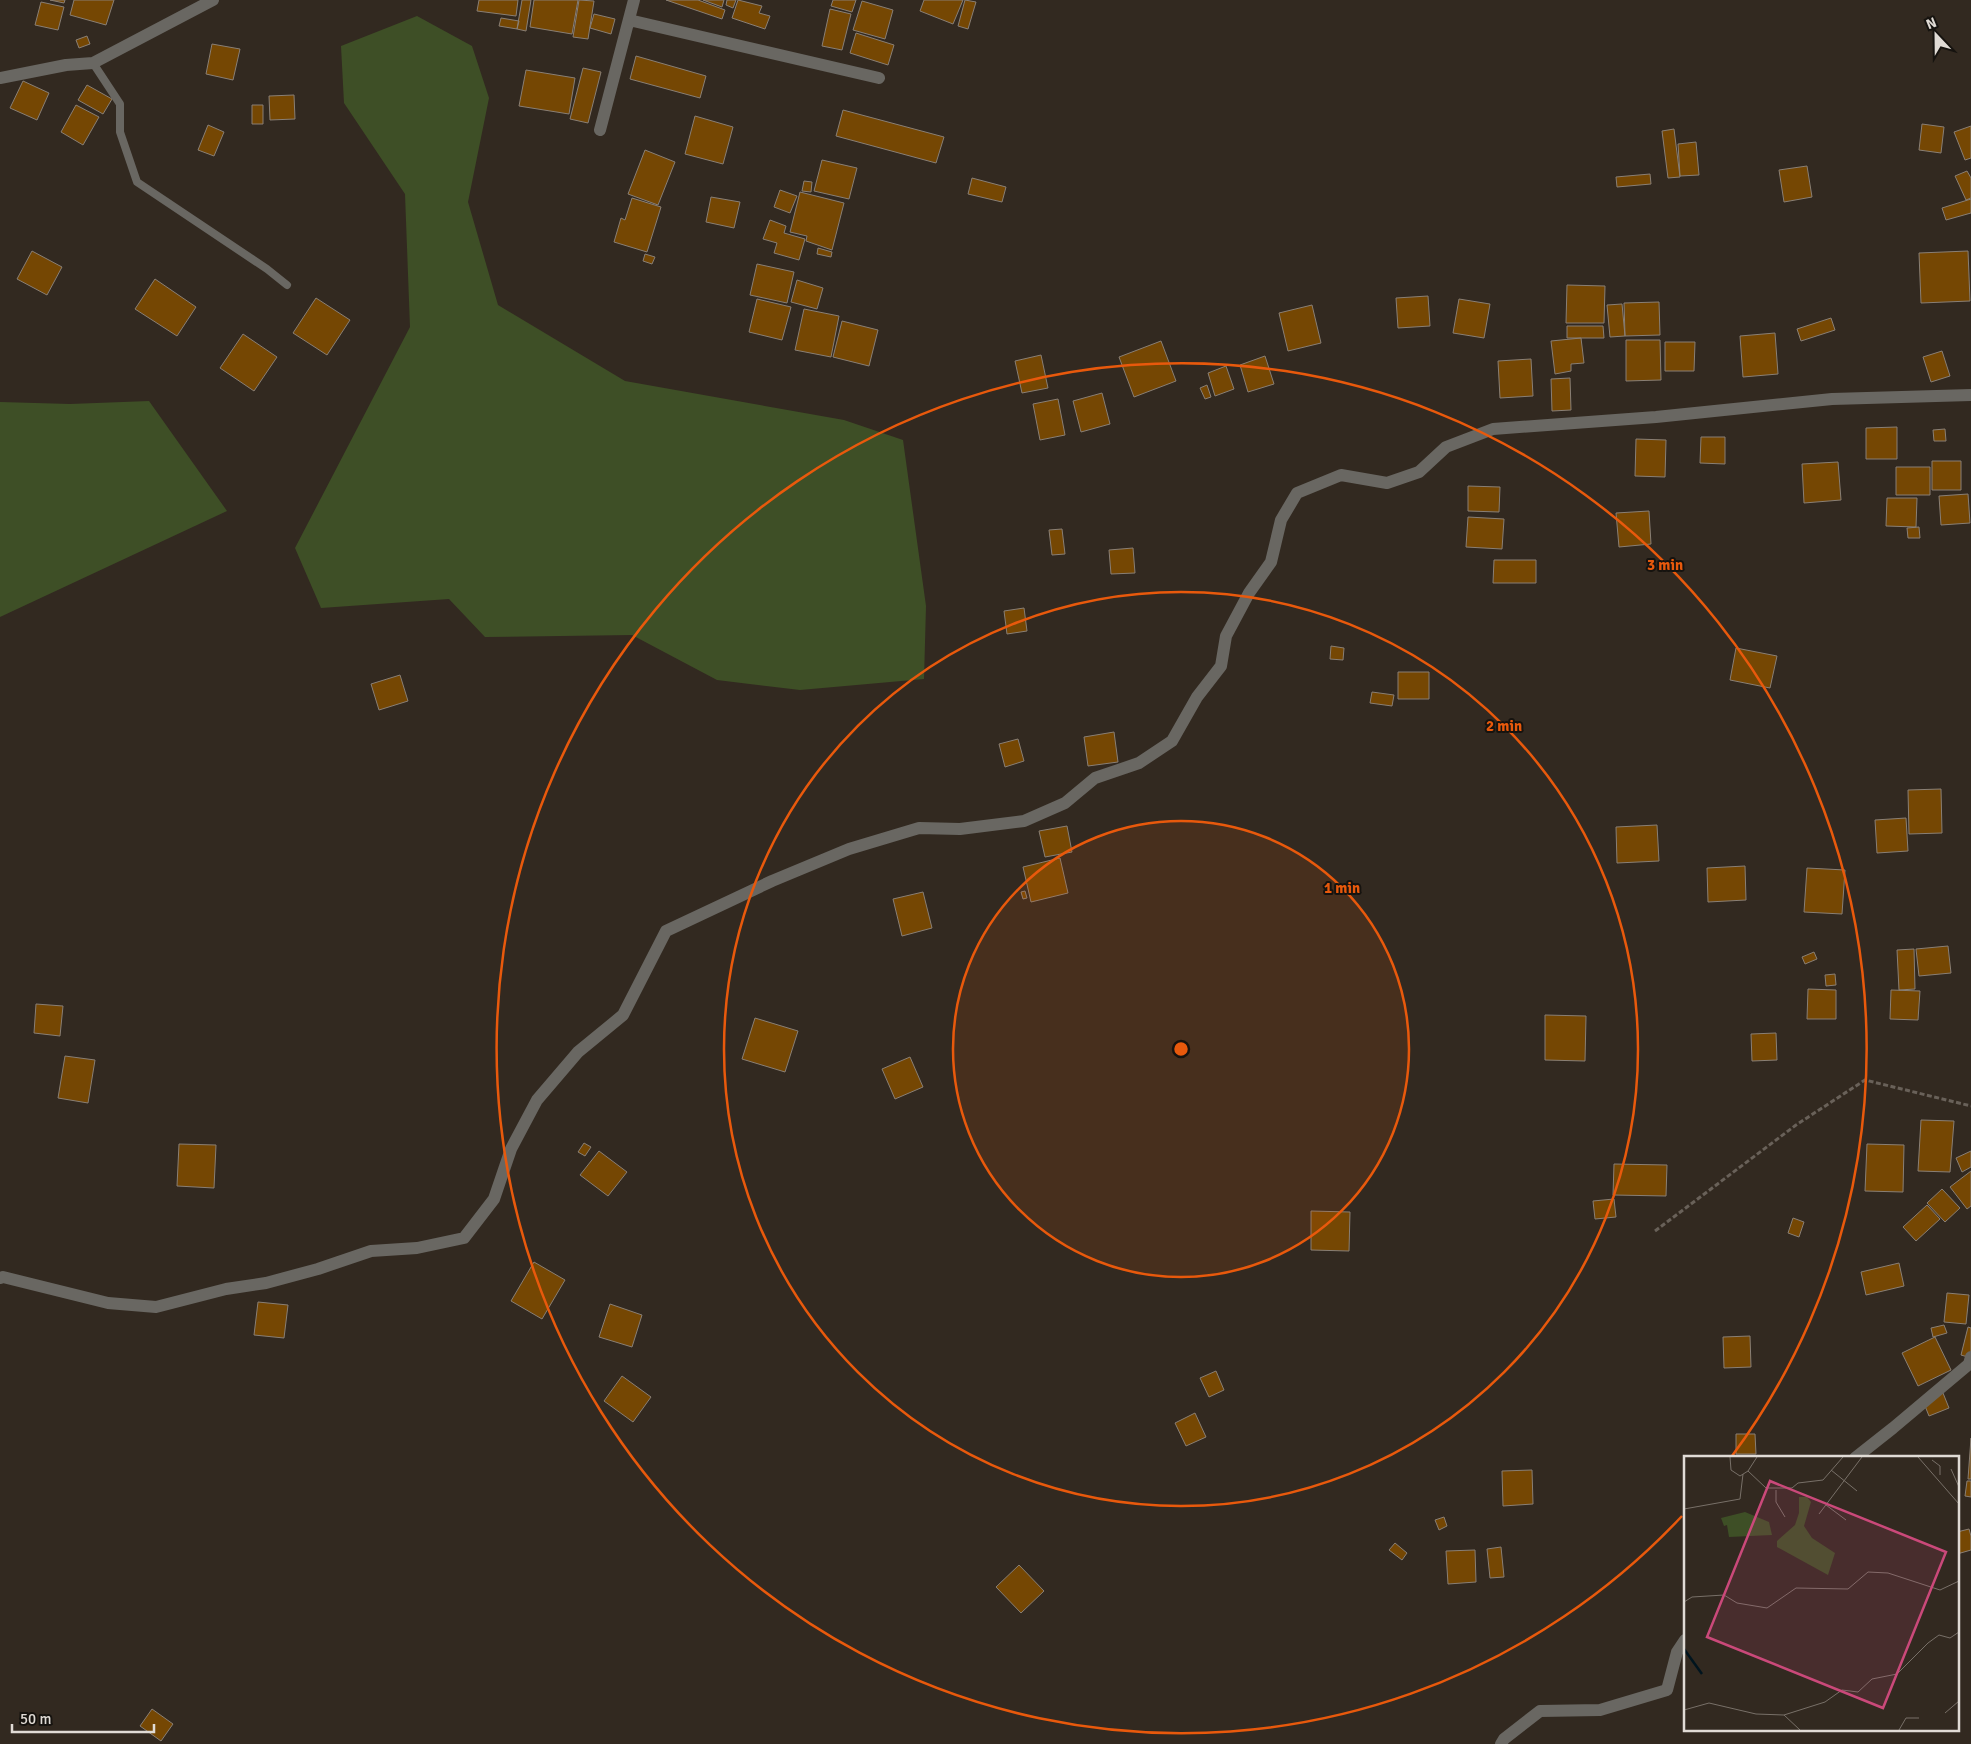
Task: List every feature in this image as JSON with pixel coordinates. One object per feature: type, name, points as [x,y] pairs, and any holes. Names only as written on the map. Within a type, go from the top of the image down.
[{"type":"street","points":[[0,78],[66,65],[93,63],[214,0]]},
{"type":"street","points":[[600,130],[634,0]]},
{"type":"street","points":[[629,20],[879,78]]},
{"type":"street","points":[[0,1278],[108,1303],[156,1307],[226,1289],[266,1283],[318,1269],[371,1251],[417,1248],[464,1238],[494,1199],[511,1149],[537,1100],[578,1052],[623,1015],[666,931],[849,849],[919,828],[960,829],[1024,821],[1065,803],[1095,778],[1139,763],[1172,741],[1197,697],[1221,666],[1226,636],[1249,592],[1270,562],[1281,520],[1297,493],[1341,475],[1387,483],[1419,472],[1446,447],[1493,428],[1656,417],[1832,399],[1971,395]]},
{"type":"street","points":[[1858,1456],[1969,1364],[1971,1357]]},
{"type":"street","points":[[1501,1744],[1504,1739],[1540,1711],[1600,1710],[1667,1690],[1677,1652],[1684,1642]]},
{"type":"lane","points":[[93,63],[120,104],[120,132],[137,182],[252,258],[287,285]]},
{"type":"path","points":[[1655,1231],[1796,1125],[1865,1080],[1971,1106]]},
{"type":"green space","points":[[417,16],[472,46],[489,98],[468,202],[498,305],[625,381],[844,420],[903,440],[926,606],[924,679],[800,690],[717,680],[632,635],[485,637],[449,599],[321,608],[295,548],[410,327],[405,194],[344,103],[341,46]]},
{"type":"green space","points":[[149,401],[227,511],[0,617],[0,402],[70,404]]},
{"type":"building","points":[[50,0],[65,0],[64,3]]},
{"type":"building","points":[[74,0],[114,0],[106,25],[70,15]]},
{"type":"building","points":[[479,0],[518,0],[516,16],[477,11]]},
{"type":"building","points":[[522,0],[531,0],[526,31],[517,29]]},
{"type":"building","points":[[534,0],[578,0],[572,34],[530,27]]},
{"type":"building","points":[[579,0],[594,1],[588,39],[573,37]]},
{"type":"building","points":[[666,0],[698,0],[725,10],[722,19]]},
{"type":"building","points":[[703,0],[724,0],[722,7]]},
{"type":"building","points":[[727,0],[736,0],[733,8],[726,5]]},
{"type":"building","points":[[738,0],[762,6],[759,13],[770,16],[765,29],[732,18]]},
{"type":"building","points":[[833,0],[856,0],[852,12],[831,6]]},
{"type":"building","points":[[924,0],[963,0],[953,24],[920,11]]},
{"type":"building","points":[[965,0],[976,2],[968,29],[958,26]]},
{"type":"building","points":[[862,1],[893,10],[885,39],[853,30]]},
{"type":"building","points":[[41,2],[64,7],[58,30],[35,25]]},
{"type":"building","points":[[830,9],[851,14],[842,50],[822,46]]},
{"type":"building","points":[[594,14],[615,19],[611,34],[590,28]]},
{"type":"building","points":[[501,18],[519,21],[517,29],[499,26]]},
{"type":"building","points":[[856,33],[894,45],[888,65],[850,53]]},
{"type":"building","points":[[87,36],[90,44],[79,48],[76,40]]},
{"type":"building","points":[[212,44],[240,49],[233,80],[206,74]]},
{"type":"building","points":[[636,56],[706,76],[700,98],[630,79]]},
{"type":"building","points":[[583,68],[601,72],[588,123],[570,119]]},
{"type":"building","points":[[526,70],[575,78],[569,114],[519,106]]},
{"type":"building","points":[[23,81],[49,93],[37,120],[10,108]]},
{"type":"building","points":[[87,85],[112,99],[103,114],[78,100]]},
{"type":"building","points":[[294,95],[295,119],[270,120],[269,96]]},
{"type":"building","points":[[76,105],[99,117],[83,145],[61,132]]},
{"type":"building","points":[[252,105],[263,105],[263,124],[252,124]]},
{"type":"building","points":[[843,110],[944,137],[936,163],[836,136]]},
{"type":"building","points":[[695,116],[733,127],[723,164],[685,154]]},
{"type":"building","points":[[1922,124],[1944,127],[1941,153],[1919,150]]},
{"type":"building","points":[[208,125],[224,132],[214,156],[198,150]]},
{"type":"building","points":[[1971,126],[1971,158],[1965,160],[1954,132]]},
{"type":"building","points":[[1674,129],[1680,177],[1668,178],[1662,131]]},
{"type":"building","points":[[1696,142],[1699,175],[1680,176],[1678,144]]},
{"type":"building","points":[[645,150],[675,162],[658,205],[628,194]]},
{"type":"building","points":[[822,160],[857,168],[849,199],[814,191]]},
{"type":"building","points":[[1807,166],[1812,197],[1784,202],[1779,170]]},
{"type":"building","points":[[1967,171],[1971,178],[1971,198],[1966,200],[1955,176]]},
{"type":"building","points":[[1650,174],[1651,184],[1617,187],[1616,177]]},
{"type":"building","points":[[972,178],[1006,187],[1002,202],[968,194]]},
{"type":"building","points":[[804,181],[812,182],[811,192],[802,191]]},
{"type":"building","points":[[780,190],[797,196],[790,213],[774,207]]},
{"type":"building","points":[[800,192],[844,203],[832,250],[806,241],[807,236],[790,232]]},
{"type":"building","points":[[711,197],[740,202],[734,228],[706,222]]},
{"type":"building","points":[[632,198],[661,207],[647,252],[614,242],[621,218],[625,220]]},
{"type":"building","points":[[1971,199],[1971,213],[1946,220],[1942,208]]},
{"type":"building","points":[[770,220],[786,226],[784,233],[805,239],[799,260],[774,253],[777,243],[763,239]]},
{"type":"building","points":[[818,248],[832,252],[831,257],[817,254]]},
{"type":"building","points":[[32,251],[62,267],[47,295],[17,279]]},
{"type":"building","points":[[1968,251],[1970,301],[1921,303],[1919,253]]},
{"type":"building","points":[[645,254],[655,257],[652,264],[643,261]]},
{"type":"building","points":[[757,264],[794,272],[787,303],[750,295]]},
{"type":"building","points":[[155,279],[196,307],[177,336],[135,309]]},
{"type":"building","points":[[797,280],[823,288],[817,309],[791,302]]},
{"type":"building","points":[[1567,285],[1605,286],[1604,323],[1566,323]]},
{"type":"building","points":[[1428,296],[1430,326],[1398,328],[1396,298]]},
{"type":"building","points":[[316,298],[350,320],[327,355],[293,333]]},
{"type":"building","points":[[757,299],[791,307],[782,340],[749,332]]},
{"type":"building","points":[[1459,299],[1490,304],[1484,338],[1453,333]]},
{"type":"building","points":[[1659,302],[1660,335],[1625,336],[1624,303]]},
{"type":"building","points":[[1622,304],[1625,336],[1610,337],[1607,305]]},
{"type":"building","points":[[1312,305],[1321,343],[1288,351],[1279,313]]},
{"type":"building","points":[[804,309],[839,316],[831,357],[795,350]]},
{"type":"building","points":[[1831,318],[1835,330],[1801,341],[1797,329]]},
{"type":"building","points":[[842,321],[878,330],[869,366],[833,357]]},
{"type":"building","points":[[1567,326],[1603,326],[1604,338],[1567,338]]},
{"type":"building","points":[[1775,333],[1778,374],[1743,377],[1740,336]]},
{"type":"building","points":[[243,334],[277,357],[254,391],[220,368]]},
{"type":"building","points":[[1581,338],[1584,363],[1571,364],[1571,371],[1555,374],[1551,341]]},
{"type":"building","points":[[1626,340],[1660,340],[1661,380],[1626,381]]},
{"type":"building","points":[[1161,341],[1176,381],[1134,397],[1119,357]]},
{"type":"building","points":[[1665,342],[1695,342],[1694,371],[1665,371]]},
{"type":"building","points":[[1942,351],[1950,376],[1931,382],[1923,357]]},
{"type":"building","points":[[1041,355],[1048,388],[1022,393],[1015,361]]},
{"type":"building","points":[[1265,356],[1274,384],[1248,392],[1240,365]]},
{"type":"building","points":[[1531,359],[1533,396],[1500,398],[1498,361]]},
{"type":"building","points":[[1226,366],[1234,389],[1215,396],[1208,373]]},
{"type":"building","points":[[1570,378],[1571,410],[1552,411],[1551,379]]},
{"type":"building","points":[[1207,385],[1211,397],[1205,399],[1200,388]]},
{"type":"building","points":[[1102,393],[1110,424],[1081,432],[1073,401]]},
{"type":"building","points":[[1058,399],[1065,435],[1040,440],[1033,404]]},
{"type":"building","points":[[1897,427],[1897,459],[1866,459],[1866,428]]},
{"type":"building","points":[[1945,429],[1946,441],[1934,441],[1933,430]]},
{"type":"building","points":[[1701,437],[1725,437],[1725,464],[1700,463]]},
{"type":"building","points":[[1636,439],[1666,440],[1665,477],[1635,476]]},
{"type":"building","points":[[1932,461],[1961,461],[1961,490],[1932,490]]},
{"type":"building","points":[[1838,462],[1841,500],[1804,503],[1802,464]]},
{"type":"building","points":[[1896,467],[1930,467],[1930,495],[1896,495]]},
{"type":"building","points":[[1468,486],[1500,487],[1499,512],[1468,511]]},
{"type":"building","points":[[1968,494],[1970,523],[1941,525],[1939,496]]},
{"type":"building","points":[[1887,498],[1917,498],[1916,527],[1886,526]]},
{"type":"building","points":[[1649,511],[1651,544],[1619,547],[1616,513]]},
{"type":"building","points":[[1468,517],[1504,519],[1502,549],[1466,547]]},
{"type":"building","points":[[1919,527],[1920,538],[1908,538],[1907,528]]},
{"type":"building","points":[[1062,529],[1065,554],[1052,555],[1049,530]]},
{"type":"building","points":[[1133,548],[1135,573],[1111,574],[1109,550]]},
{"type":"building","points":[[1494,560],[1536,560],[1536,583],[1493,583]]},
{"type":"building","points":[[1024,608],[1027,631],[1007,634],[1004,611]]},
{"type":"building","points":[[1331,646],[1344,648],[1343,660],[1330,659]]},
{"type":"building","points":[[1736,648],[1777,656],[1770,688],[1730,680]]},
{"type":"building","points":[[1398,672],[1429,672],[1429,699],[1398,699]]},
{"type":"building","points":[[400,675],[408,701],[379,710],[371,684]]},
{"type":"building","points":[[1372,692],[1394,695],[1392,706],[1370,703]]},
{"type":"building","points":[[1114,732],[1118,762],[1088,766],[1084,737]]},
{"type":"building","points":[[1018,739],[1024,761],[1005,767],[999,744]]},
{"type":"building","points":[[1941,789],[1942,833],[1909,834],[1908,790]]},
{"type":"building","points":[[1906,818],[1908,851],[1877,853],[1875,820]]},
{"type":"building","points":[[1657,825],[1659,861],[1617,863],[1616,827]]},
{"type":"building","points":[[1067,826],[1072,852],[1045,857],[1039,831]]},
{"type":"building","points":[[1060,858],[1068,893],[1031,902],[1023,867]]},
{"type":"building","points":[[1745,866],[1746,900],[1708,902],[1707,868]]},
{"type":"building","points":[[1807,868],[1845,870],[1842,914],[1804,912]]},
{"type":"building","points":[[1025,891],[1027,898],[1023,899],[1021,892]]},
{"type":"building","points":[[923,892],[932,928],[902,936],[893,899]]},
{"type":"building","points":[[1948,946],[1951,973],[1919,976],[1916,949]]},
{"type":"building","points":[[1914,949],[1915,989],[1899,990],[1897,950]]},
{"type":"building","points":[[1814,952],[1817,959],[1805,964],[1802,957]]},
{"type":"building","points":[[1835,974],[1836,985],[1826,986],[1825,975]]},
{"type":"building","points":[[1808,989],[1836,990],[1836,1019],[1807,1019]]},
{"type":"building","points":[[1891,990],[1920,991],[1918,1020],[1890,1019]]},
{"type":"building","points":[[36,1004],[63,1006],[60,1036],[34,1033]]},
{"type":"building","points":[[1545,1015],[1586,1016],[1585,1061],[1545,1060]]},
{"type":"building","points":[[755,1018],[798,1031],[785,1072],[742,1059]]},
{"type":"building","points":[[1776,1033],[1777,1060],[1752,1061],[1751,1034]]},
{"type":"building","points":[[65,1056],[95,1060],[88,1103],[58,1098]]},
{"type":"building","points":[[910,1057],[923,1087],[895,1099],[882,1069]]},
{"type":"building","points":[[1921,1120],[1954,1121],[1950,1172],[1918,1171]]},
{"type":"building","points":[[584,1143],[591,1147],[585,1156],[578,1152]]},
{"type":"building","points":[[179,1144],[216,1145],[214,1188],[177,1186]]},
{"type":"building","points":[[1867,1144],[1904,1145],[1903,1192],[1865,1191]]},
{"type":"building","points":[[599,1151],[627,1172],[608,1196],[580,1175]]},
{"type":"building","points":[[1971,1151],[1971,1167],[1962,1172],[1956,1158]]},
{"type":"building","points":[[1614,1164],[1667,1165],[1666,1196],[1613,1195]]},
{"type":"building","points":[[1971,1171],[1971,1206],[1967,1209],[1950,1187]]},
{"type":"building","points":[[1942,1189],[1960,1208],[1945,1222],[1927,1203]]},
{"type":"building","points":[[1614,1199],[1616,1217],[1595,1219],[1593,1201]]},
{"type":"building","points":[[1927,1205],[1940,1219],[1916,1241],[1903,1227]]},
{"type":"building","points":[[1311,1211],[1350,1212],[1349,1251],[1311,1250]]},
{"type":"building","points":[[1793,1218],[1804,1222],[1799,1237],[1788,1233]]},
{"type":"building","points":[[534,1262],[565,1280],[542,1319],[511,1301]]},
{"type":"building","points":[[1899,1263],[1904,1286],[1866,1295],[1861,1272]]},
{"type":"building","points":[[1947,1293],[1969,1295],[1966,1324],[1944,1322]]},
{"type":"building","points":[[258,1302],[288,1305],[284,1338],[254,1335]]},
{"type":"building","points":[[610,1304],[642,1315],[632,1347],[599,1337]]},
{"type":"building","points":[[1944,1325],[1947,1333],[1933,1337],[1931,1328]]},
{"type":"building","points":[[1968,1327],[1971,1328],[1971,1358],[1961,1355]]},
{"type":"building","points":[[1750,1336],[1751,1367],[1724,1368],[1723,1337]]},
{"type":"building","points":[[1935,1337],[1951,1370],[1918,1386],[1902,1353]]},
{"type":"building","points":[[1216,1371],[1224,1390],[1209,1397],[1200,1378]]},
{"type":"building","points":[[622,1376],[651,1397],[633,1422],[604,1401]]},
{"type":"building","points":[[1943,1393],[1949,1408],[1929,1416],[1923,1401]]},
{"type":"building","points":[[1195,1413],[1206,1437],[1186,1446],[1175,1423]]},
{"type":"building","points":[[1736,1434],[1755,1434],[1756,1454],[1736,1454]]},
{"type":"building","points":[[1971,1438],[1971,1479],[1968,1479]]},
{"type":"building","points":[[1532,1470],[1533,1504],[1503,1506],[1502,1471]]},
{"type":"building","points":[[1967,1481],[1971,1481],[1971,1497],[1965,1496]]},
{"type":"building","points":[[1444,1517],[1447,1526],[1439,1530],[1435,1520]]},
{"type":"building","points":[[1969,1529],[1971,1550],[1958,1554],[1958,1532]]},
{"type":"building","points":[[1395,1543],[1407,1553],[1402,1560],[1389,1550]]},
{"type":"building","points":[[1501,1547],[1504,1577],[1490,1578],[1487,1549]]},
{"type":"building","points":[[1475,1550],[1476,1582],[1448,1584],[1446,1551]]},
{"type":"building","points":[[1019,1565],[1044,1591],[1021,1613],[996,1587]]},
{"type":"building","points":[[152,1709],[173,1724],[161,1741],[140,1726]]}]
